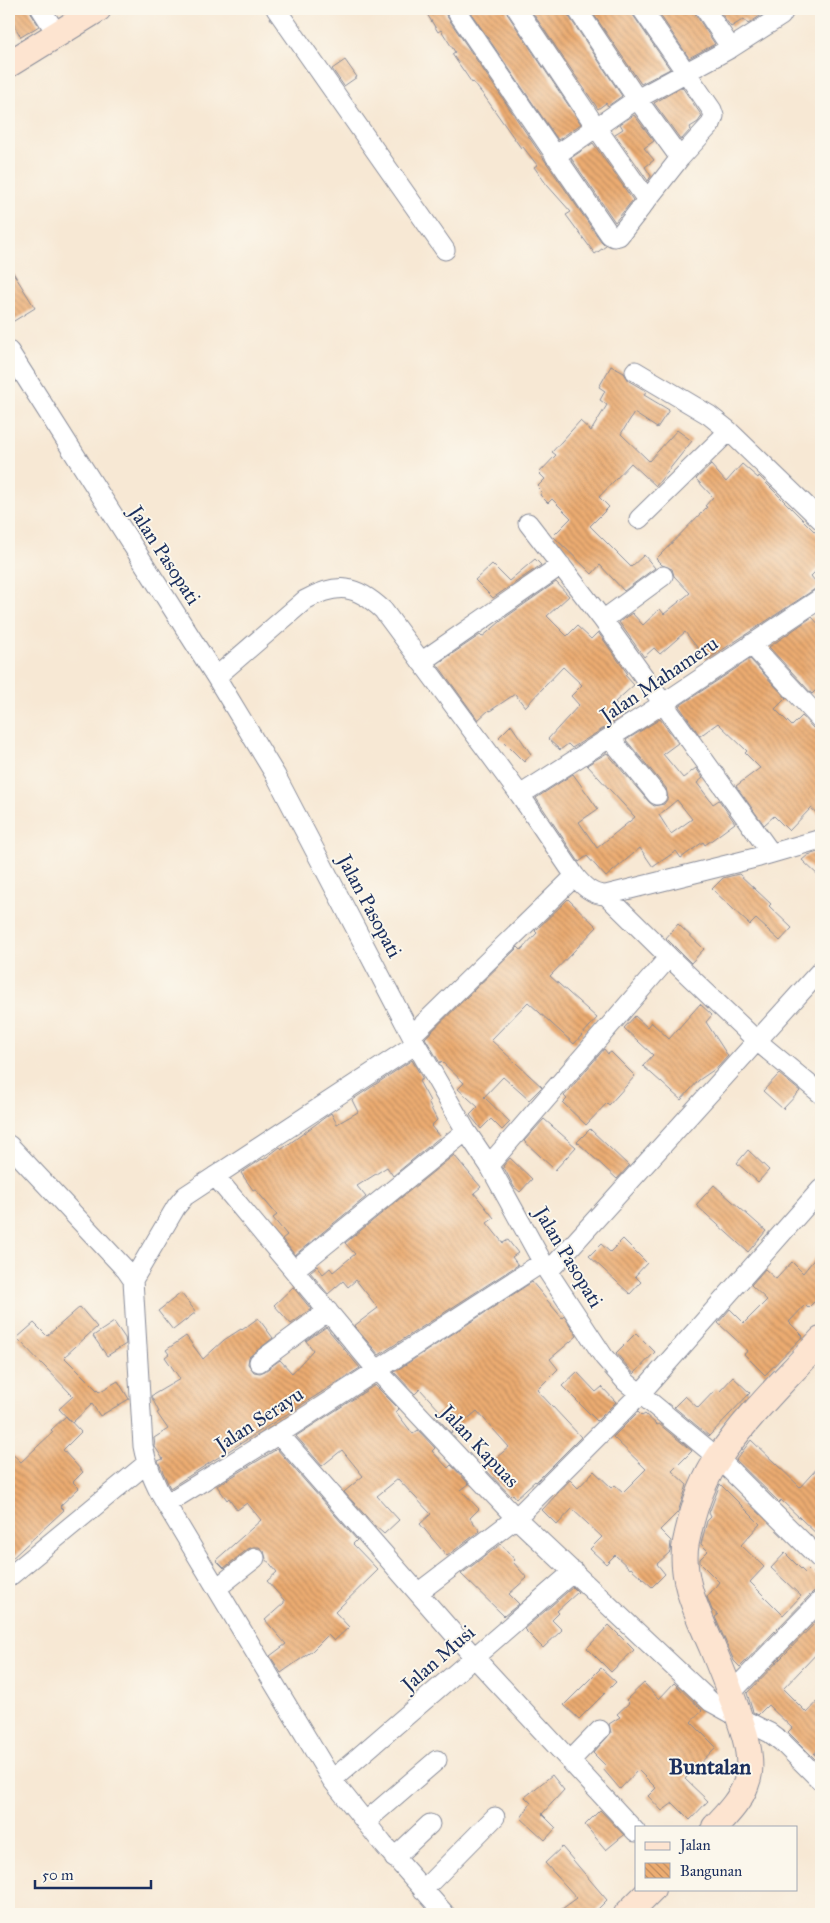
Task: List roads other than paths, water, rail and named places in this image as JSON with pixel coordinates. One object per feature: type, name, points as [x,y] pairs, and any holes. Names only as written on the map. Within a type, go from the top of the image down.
[{"type":"main road","points":[[9,64],[98,9]]},
{"type":"main road","points":[[716,1826],[731,1811],[747,1784],[749,1757],[740,1718],[693,1601],[685,1567],[686,1544],[695,1504],[718,1458],[739,1431],[821,1340]]},
{"type":"main road","points":[[627,1914],[651,1890]]},
{"type":"street","points":[[41,9],[57,34]]},
{"type":"street","points":[[276,9],[445,250]]},
{"type":"street","points":[[455,9],[612,236],[619,236],[680,158],[711,124],[714,116],[712,110],[642,9]]},
{"type":"street","points":[[517,9],[647,200]]},
{"type":"street","points":[[577,9],[637,99],[680,158]]},
{"type":"street","points":[[705,9],[731,48]]},
{"type":"street","points":[[555,156],[637,99],[731,48],[780,11]]},
{"type":"street","name":"Jalan Pasopati","points":[[9,351],[216,677],[276,776],[414,1040],[466,1131],[489,1165],[545,1267],[604,1357],[626,1382],[718,1458],[821,1560]]},
{"type":"street","points":[[635,371],[709,415],[729,431],[821,520]]},
{"type":"street","points":[[639,519],[729,431]]},
{"type":"street","points":[[528,524],[603,620],[771,853]]},
{"type":"street","points":[[421,662],[561,565]]},
{"type":"street","points":[[603,620],[663,576]]},
{"type":"street","points":[[216,677],[305,600],[317,593],[334,588],[349,589],[367,595],[383,610],[520,795],[574,876],[592,892],[606,895],[821,839]]},
{"type":"street","name":"Jalan Mahameru","points":[[520,795],[664,704],[821,598]]},
{"type":"street","points":[[751,644],[821,720]]},
{"type":"street","points":[[610,738],[658,795]]},
{"type":"street","points":[[133,1280],[176,1207],[185,1196],[414,1040],[574,876]]},
{"type":"street","points":[[606,895],[757,1041],[821,1094]]},
{"type":"street","points":[[489,1165],[669,957]]},
{"type":"street","name":"Jalan Serayu","points":[[166,1504],[279,1434],[376,1369],[545,1267],[821,970]]},
{"type":"street","points":[[294,1270],[466,1131]]},
{"type":"street","points":[[11,1147],[126,1270],[133,1280],[143,1446],[146,1464],[166,1504],[332,1780],[394,1858],[445,1914]]},
{"type":"street","name":"Jalan Kapuas","points":[[215,1176],[376,1369],[516,1518],[711,1702],[770,1733],[782,1742],[821,1781]]},
{"type":"street","points":[[419,1592],[516,1518],[640,1394],[821,1189]]},
{"type":"street","points":[[259,1362],[328,1311]]},
{"type":"street","points":[[279,1434],[474,1657],[635,1831]]},
{"type":"street","points":[[9,1577],[146,1464]]},
{"type":"street","points":[[217,1588],[255,1558]]},
{"type":"street","name":"Jalan Musi","points":[[332,1780],[574,1571]]},
{"type":"street","points":[[731,1693],[821,1600]]},
{"type":"street","points":[[570,1762],[600,1730]]},
{"type":"street","points":[[365,1822],[437,1760]]},
{"type":"street","points":[[423,1890],[495,1817]]},
{"type":"street","points":[[394,1858],[430,1824]]},
{"type":"district","name":"Buntalan","points":[[710,1766]]}]
